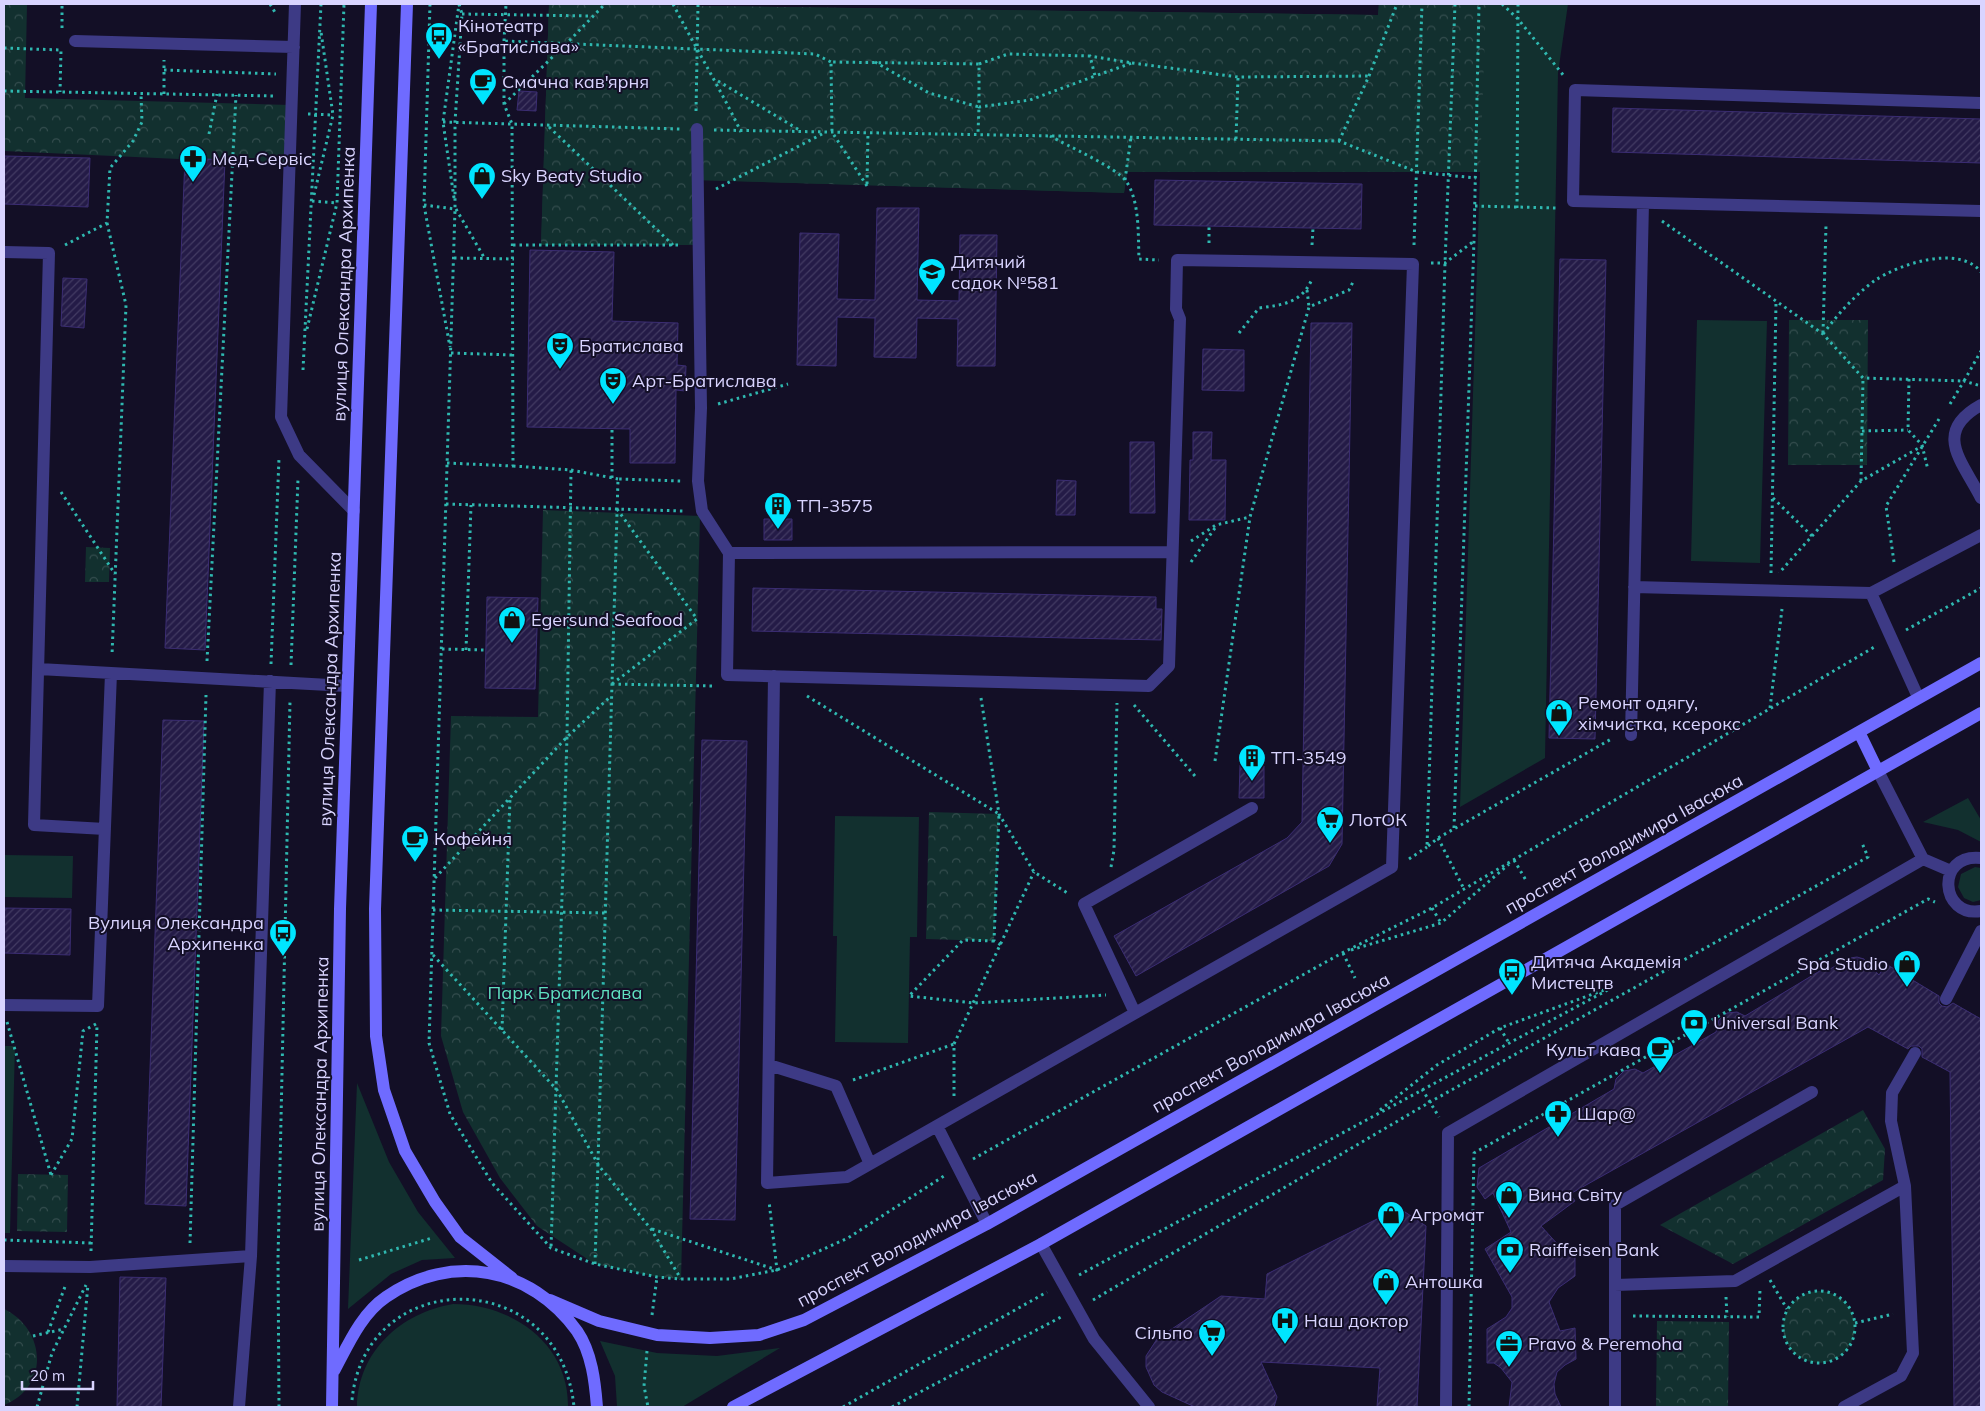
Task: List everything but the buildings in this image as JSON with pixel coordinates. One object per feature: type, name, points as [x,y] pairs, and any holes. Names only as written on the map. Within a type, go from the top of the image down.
[{"type":"main road","name":"вулиця Олександра Архипенка","points":[[332,1407],[340,909],[371,4]]},
{"type":"main road","points":[[407,4],[375,909],[376,1036],[384,1090],[405,1151],[435,1202],[460,1237],[512,1278],[550,1300],[578,1332],[594,1371],[597,1407]]},
{"type":"main road","name":"проспект Володимира Івасюка","points":[[550,1300],[599,1321],[657,1334],[710,1338],[759,1335],[804,1320],[987,1224],[1981,662]]},
{"type":"main road","points":[[733,1407],[1041,1244],[1981,713]]},
{"type":"main road","points":[[1859,732],[1878,771]]},
{"type":"main road","points":[[332,1375],[356,1328],[385,1297],[421,1277],[462,1270],[512,1278]]},
{"type":"lane","points":[[295,4],[281,417],[299,455],[354,511]]},
{"type":"lane","points":[[75,41],[294,47]]},
{"type":"lane","points":[[1981,103],[1575,90],[1573,201],[1643,206],[1826,207],[1981,211]]},
{"type":"lane","points":[[696,129],[701,408],[698,481],[702,511],[729,553],[727,675],[774,676],[979,682],[1149,686],[1169,666],[1180,319],[1176,310],[1177,260],[1413,264],[1392,867],[847,1177],[767,1183],[774,676]]},
{"type":"lane","points":[[1631,735],[1643,206]]},
{"type":"lane","points":[[4,252],[49,253],[34,825],[105,829]]},
{"type":"lane","points":[[1981,405],[1967,412],[1958,422],[1954,434],[1954,447],[1981,498]]},
{"type":"lane","points":[[1634,587],[1770,587],[1784,591],[1871,593],[1981,535]]},
{"type":"lane","points":[[729,553],[1172,552]]},
{"type":"lane","points":[[1871,593],[1918,697]]},
{"type":"lane","points":[[39,669],[347,686]]},
{"type":"lane","points":[[4,1004],[98,1006],[111,673]]},
{"type":"lane","points":[[239,1407],[251,1256],[270,682]]},
{"type":"lane","points":[[1878,771],[1923,859],[1952,871]]},
{"type":"lane","points":[[1135,1013],[1084,904],[1252,808]]},
{"type":"lane","points":[[1981,858],[1964,859],[1952,871],[1948,888],[1955,903],[1971,911],[1981,911]]},
{"type":"lane","points":[[1446,1407],[1448,1133],[1923,859]]},
{"type":"lane","points":[[1946,998],[1981,931]]},
{"type":"lane","points":[[1844,1407],[1902,1376],[1912,1353],[1905,1186],[1891,1121],[1892,1093],[1915,1053]]},
{"type":"lane","points":[[768,1065],[836,1086],[870,1164]]},
{"type":"lane","points":[[1615,1407],[1615,1206],[1812,1092]]},
{"type":"lane","points":[[937,1126],[987,1224]]},
{"type":"lane","points":[[1616,1285],[1735,1281],[1905,1186]]},
{"type":"lane","points":[[1041,1244],[1094,1339],[1149,1407]]},
{"type":"lane","points":[[4,1266],[90,1267],[251,1256]]},
{"type":"path","points":[[270,4],[273,9]]},
{"type":"path","points":[[303,376],[321,4]]},
{"type":"path","points":[[305,337],[337,203],[344,4]]},
{"type":"path","points":[[430,4],[424,205],[451,353]]},
{"type":"path","points":[[458,4],[462,14],[455,122],[456,209],[430,1042],[450,1114],[492,1183],[551,1248],[595,1264],[657,1277],[730,1279],[777,1270],[848,1238],[958,1167],[1342,953],[1432,908],[1770,708],[1981,588]]},
{"type":"path","points":[[458,4],[443,122],[456,209],[485,258]]},
{"type":"path","points":[[506,4],[504,104],[512,124],[514,259],[512,354],[513,466]]},
{"type":"path","points":[[504,104],[567,44],[604,4]]},
{"type":"path","points":[[673,4],[696,50],[716,80],[741,132]]},
{"type":"path","points":[[696,129],[698,4]]},
{"type":"path","points":[[1339,141],[1369,76],[1397,4]]},
{"type":"path","points":[[1422,4],[1418,172],[1413,264],[1445,263],[1474,240]]},
{"type":"path","points":[[1455,4],[1445,263],[1428,847],[1454,828],[1612,738]]},
{"type":"path","points":[[1454,828],[1476,206],[1479,4]]},
{"type":"path","points":[[1502,4],[1518,19],[1575,90]]},
{"type":"path","points":[[1517,208],[1518,4]]},
{"type":"path","points":[[462,14],[593,16]]},
{"type":"path","points":[[312,203],[333,115],[320,22]]},
{"type":"path","points":[[504,41],[815,54],[831,62],[979,64],[1008,54],[1090,56],[1238,77],[1369,76]]},
{"type":"path","points":[[164,44],[164,94]]},
{"type":"path","points":[[4,48],[61,50],[60,92]]},
{"type":"path","points":[[1090,56],[1095,76]]},
{"type":"path","points":[[831,62],[832,132],[867,186],[868,132]]},
{"type":"path","points":[[875,62],[929,93],[978,107],[1030,100],[1132,63]]},
{"type":"path","points":[[978,133],[979,64]]},
{"type":"path","points":[[164,70],[281,74]]},
{"type":"path","points":[[1236,139],[1238,77]]},
{"type":"path","points":[[716,80],[801,131]]},
{"type":"path","points":[[4,91],[217,94],[287,97],[290,113],[333,115]]},
{"type":"path","points":[[111,673],[126,305],[107,223],[110,168],[133,141],[142,122],[141,94]]},
{"type":"path","points":[[209,134],[217,94]]},
{"type":"path","points":[[189,1260],[206,678],[236,95]]},
{"type":"path","points":[[443,122],[741,132],[978,133],[1339,141],[1418,172],[1476,178]]},
{"type":"path","points":[[513,245],[673,245],[548,126]]},
{"type":"path","points":[[698,198],[826,132]]},
{"type":"path","points":[[1048,136],[1096,160],[1125,180]]},
{"type":"path","points":[[1131,137],[1125,180],[1137,212],[1139,259],[1177,260]]},
{"type":"path","points":[[312,203],[337,203]]},
{"type":"path","points":[[424,205],[456,209]]},
{"type":"path","points":[[1476,206],[1566,208]]},
{"type":"path","points":[[1643,206],[1823,334],[1863,378],[1861,481]]},
{"type":"path","points":[[1823,334],[1826,207]]},
{"type":"path","points":[[49,253],[107,223]]},
{"type":"path","points":[[1823,334],[1840,310],[1875,280],[1914,262],[1945,257],[1976,265],[1981,272]]},
{"type":"path","points":[[454,258],[514,259]]},
{"type":"path","points":[[1216,761],[1250,517],[1309,307],[1307,290],[1319,262]]},
{"type":"path","points":[[1309,307],[1349,290],[1362,263]]},
{"type":"path","points":[[1239,333],[1259,308],[1286,305],[1307,290]]},
{"type":"path","points":[[1770,587],[1776,301]]},
{"type":"path","points":[[1948,405],[1981,352]]},
{"type":"path","points":[[451,353],[512,354]]},
{"type":"path","points":[[1863,378],[1964,381],[1981,386]]},
{"type":"path","points":[[1909,379],[1908,430],[1922,445],[1928,470]]},
{"type":"path","points":[[701,408],[788,384]]},
{"type":"path","points":[[1897,580],[1886,506],[1943,413]]},
{"type":"path","points":[[612,428],[612,478]]},
{"type":"path","points":[[1862,431],[1908,430]]},
{"type":"path","points":[[1770,587],[1861,481],[1922,445]]},
{"type":"path","points":[[279,1407],[278,1259],[282,996],[299,455]]},
{"type":"path","points":[[270,682],[279,456]]},
{"type":"path","points":[[448,463],[571,470],[618,479],[698,481]]},
{"type":"path","points":[[44,466],[115,575]]},
{"type":"path","points":[[551,1248],[567,737],[572,508],[571,470]]},
{"type":"path","points":[[595,1264],[618,479]]},
{"type":"path","points":[[1773,498],[1812,536]]},
{"type":"path","points":[[446,504],[702,511]]},
{"type":"path","points":[[466,650],[471,505]]},
{"type":"path","points":[[612,684],[697,619],[617,509]]},
{"type":"path","points":[[1172,552],[1216,526],[1250,517]]},
{"type":"path","points":[[1171,590],[1216,526]]},
{"type":"path","points":[[1770,708],[1784,591]]},
{"type":"path","points":[[442,649],[485,650]]},
{"type":"path","points":[[774,676],[999,814],[1034,872],[1084,904]]},
{"type":"path","points":[[979,682],[999,814],[994,942]]},
{"type":"path","points":[[612,684],[717,686]]},
{"type":"path","points":[[1117,685],[1195,776]]},
{"type":"path","points":[[1107,891],[1114,850],[1117,685]]},
{"type":"path","points":[[434,879],[567,737],[612,696]]},
{"type":"path","points":[[502,1030],[510,798]]},
{"type":"path","points":[[1438,838],[1464,888]]},
{"type":"path","points":[[892,1407],[1077,1309],[1430,1102],[1868,857],[1862,843]]},
{"type":"path","points":[[1515,859],[1527,882]]},
{"type":"path","points":[[1342,953],[1441,923],[1515,859]]},
{"type":"path","points":[[955,1116],[954,1044],[1034,872]]},
{"type":"path","points":[[1469,1407],[1474,1153],[1928,899],[1944,906]]},
{"type":"path","points":[[1432,908],[1441,923]]},
{"type":"path","points":[[433,910],[606,913]]},
{"type":"path","points":[[1001,945],[994,942],[963,940],[909,996],[974,1002],[1127,994]]},
{"type":"path","points":[[1342,953],[1355,978]]},
{"type":"path","points":[[432,955],[557,1090],[599,1166],[651,1229],[681,1279]]},
{"type":"path","points":[[843,1407],[1063,1284],[1615,986],[1500,1028],[1437,1065],[1371,1117]]},
{"type":"path","points":[[90,1267],[98,1006]]},
{"type":"path","points":[[4,1012],[51,1175],[72,1139],[84,1032],[98,1023]]},
{"type":"path","points":[[1500,1028],[1509,1043]]},
{"type":"path","points":[[836,1086],[954,1044]]},
{"type":"path","points":[[1422,1089],[1448,1133]]},
{"type":"path","points":[[767,1183],[777,1270]]},
{"type":"path","points":[[651,1229],[777,1270]]},
{"type":"path","points":[[359,1260],[432,1238]]},
{"type":"path","points":[[4,1240],[91,1242]]},
{"type":"path","points":[[48,1332],[72,1267]]},
{"type":"path","points":[[1615,1315],[1759,1317],[1760,1286],[1770,1279],[1787,1309]]},
{"type":"path","points":[[37,1407],[52,1352],[89,1280],[78,1407]]},
{"type":"path","points":[[1826,1291],[1837,1295],[1846,1302],[1852,1312],[1855,1323],[1850,1345],[1842,1355],[1831,1361],[1819,1363],[1807,1361],[1796,1354],[1788,1345],[1784,1327],[1787,1309],[1795,1300],[1805,1293],[1826,1291]]},
{"type":"path","points":[[352,1407],[359,1369],[381,1334],[413,1310],[433,1303],[460,1299],[494,1303],[513,1310],[546,1335],[558,1352],[567,1370],[574,1407]]},
{"type":"path","points":[[1855,1323],[1910,1309]]},
{"type":"path","points":[[33,1336],[64,1328]]},
{"type":"green space","points":[[4,4],[27,4],[25,98],[290,105],[288,164],[4,151]]},
{"type":"green space","points":[[549,4],[1378,15],[1379,4],[1568,4],[1558,73],[1545,758],[1460,807],[1480,172],[1127,172],[1124,193],[698,180],[541,245]]},
{"type":"green space","points":[[549,4],[1378,15],[1379,4],[1486,4],[1480,172],[1127,172],[1124,193],[698,180],[700,245],[541,245]]},
{"type":"green space","points":[[1697,320],[1767,321],[1760,563],[1691,561]]},
{"type":"green space","points":[[1789,320],[1868,320],[1867,465],[1788,465]]},
{"type":"green space","name":"Парк Братислава","points":[[543,510],[700,516],[681,1279],[657,1277],[595,1264],[537,1226],[500,1178],[463,1112],[441,1036],[451,716],[538,717]]},
{"type":"green space","points":[[86,547],[110,548],[109,582],[85,582]]},
{"type":"green space","points":[[1968,798],[1981,820],[1981,842],[1958,830],[1923,822]]},
{"type":"green space","points":[[929,812],[999,814],[994,941],[926,939]]},
{"type":"green space","points":[[835,816],[919,817],[917,937],[910,937],[908,1043],[835,1042],[837,936],[833,936]]},
{"type":"green space","points":[[4,855],[73,856],[72,898],[4,897]]},
{"type":"green space","points":[[1975,867],[1981,868],[1981,900],[1973,902],[1964,898],[1958,887],[1961,874]]},
{"type":"green space","points":[[4,1046],[15,1046],[10,1233],[4,1233]]},
{"type":"green space","points":[[357,1083],[389,1162],[418,1212],[455,1258],[422,1260],[391,1274],[348,1309]]},
{"type":"green space","points":[[1863,1110],[1885,1149],[1883,1180],[1733,1264],[1660,1225]]},
{"type":"green space","points":[[18,1174],[68,1175],[67,1232],[17,1231]]},
{"type":"green space","points":[[1819,1291],[1839,1297],[1849,1307],[1855,1327],[1849,1347],[1839,1357],[1819,1363],[1799,1357],[1789,1347],[1783,1327],[1789,1307],[1799,1297]]},
{"type":"green space","points":[[453,1304],[475,1306],[496,1311],[516,1320],[533,1332],[548,1346],[559,1364],[566,1384],[568,1407],[357,1407],[359,1387],[365,1369],[374,1352],[386,1338],[416,1316]]},
{"type":"green space","points":[[4,1309],[18,1318],[28,1330],[35,1343],[37,1358],[35,1372],[29,1385],[19,1397],[4,1405]]},
{"type":"green space","points":[[1657,1321],[1729,1322],[1728,1407],[1656,1407]]},
{"type":"green space","points":[[600,1341],[657,1353],[717,1356],[780,1348],[682,1407],[617,1407],[615,1376]]},
{"type":"place","name":"Кінотеатр «Братислава»","points":[[439,60]]},
{"type":"place","name":"Смачна кав'ярня","points":[[483,106]]},
{"type":"place","name":"Мед-Сервіс","points":[[193,183]]},
{"type":"place","name":"Sky Beaty Studio","points":[[482,200]]},
{"type":"place","name":"Дитячий садок №581","points":[[932,296]]},
{"type":"place","name":"Братислава","points":[[560,370]]},
{"type":"place","name":"Арт-Братислава","points":[[613,405]]},
{"type":"place","name":"ТП-3575","points":[[778,530]]},
{"type":"place","name":"Egersund Seafood","points":[[512,644]]},
{"type":"place","name":"Ремонт одягу, хімчистка, ксерокс","points":[[1559,737]]},
{"type":"place","name":"ТП-3549","points":[[1252,782]]},
{"type":"place","name":"ЛотОК","points":[[1330,844]]},
{"type":"place","name":"Кофейня","points":[[415,863]]},
{"type":"place","name":"Вулиця Олександра Архипенка","points":[[283,957]]},
{"type":"place","name":"Spa Studio","points":[[1907,988]]},
{"type":"place","name":"Дитяча Академія Мистецтв","points":[[1512,996]]},
{"type":"place","name":"Universal Bank","points":[[1694,1047]]},
{"type":"place","name":"Культ кава","points":[[1660,1074]]},
{"type":"place","name":"Шар@","points":[[1558,1138]]},
{"type":"place","name":"Вина Світу","points":[[1509,1219]]},
{"type":"place","name":"Агромат","points":[[1391,1239]]},
{"type":"place","name":"Raiffeisen Bank","points":[[1510,1274]]},
{"type":"place","name":"Антошка","points":[[1386,1306]]},
{"type":"place","name":"Наш доктор","points":[[1285,1345]]},
{"type":"place","name":"Сільпо","points":[[1212,1357]]},
{"type":"place","name":"Pravo & Peremoha","points":[[1509,1368]]}]
